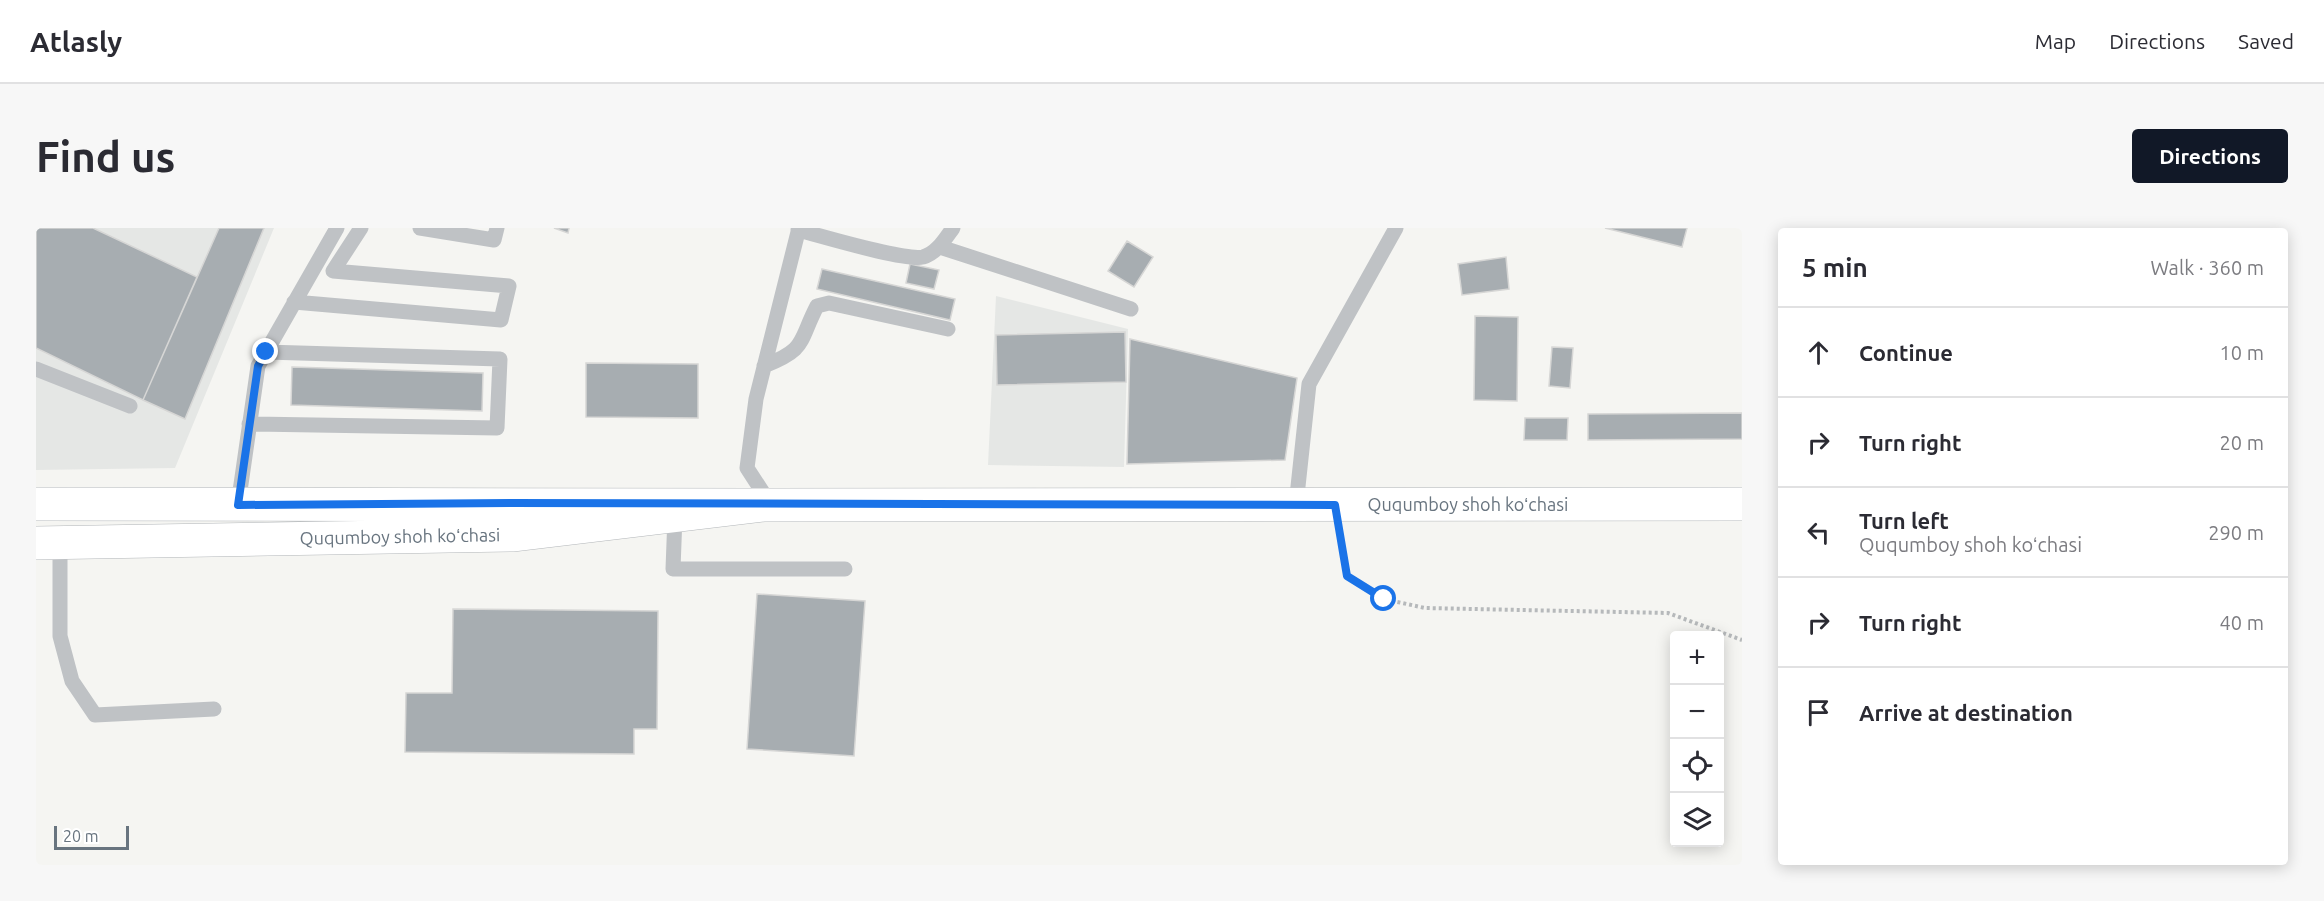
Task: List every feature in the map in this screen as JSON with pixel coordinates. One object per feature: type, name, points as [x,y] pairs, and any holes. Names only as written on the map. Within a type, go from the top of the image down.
[{"type":"main road","name":"Ququmboy shoh koʻchasi","points":[[36,504],[1742,504]]},
{"type":"main road","name":"Ququmboy shoh koʻchasi","points":[[48,543],[512,535],[767,505]]},
{"type":"lane","points":[[238,505],[258,366],[337,228]]},
{"type":"lane","points":[[294,302],[501,320],[509,286],[333,271],[361,228]]},
{"type":"lane","points":[[420,228],[494,240],[497,228]]},
{"type":"lane","points":[[767,505],[747,468],[756,399],[799,229],[890,254],[922,257],[940,247],[953,228]]},
{"type":"lane","points":[[1296,505],[1309,384],[1396,228]]},
{"type":"lane","points":[[940,247],[1131,309]]},
{"type":"lane","points":[[764,366],[784,358],[802,345],[817,306],[829,303],[948,329]]},
{"type":"lane","points":[[249,424],[497,428],[500,359],[266,352]]},
{"type":"lane","points":[[36,369],[130,406]]},
{"type":"lane","points":[[675,516],[673,569],[845,569]]},
{"type":"lane","points":[[48,543],[60,636],[72,681],[95,715],[214,709]]},
{"type":"path","points":[[1335,505],[1347,576],[1384,599],[1425,608],[1668,613],[1742,640]]},
{"type":"shaded area","points":[[36,228],[274,228],[175,468],[36,470]]},
{"type":"shaded area","points":[[996,296],[1128,329],[1124,467],[988,465]]},
{"type":"building","points":[[36,228],[93,228],[197,277],[143,400],[36,348]]},
{"type":"building","points":[[219,228],[264,228],[185,419],[143,400]]},
{"type":"building","points":[[554,228],[569,228],[568,233]]},
{"type":"building","points":[[1605,228],[1687,228],[1682,247]]},
{"type":"building","points":[[1127,241],[1153,257],[1134,287],[1108,271]]},
{"type":"building","points":[[1506,257],[1509,289],[1462,295],[1458,264]]},
{"type":"building","points":[[910,264],[939,270],[934,289],[906,283]]},
{"type":"building","points":[[822,269],[955,299],[950,320],[817,289]]},
{"type":"building","points":[[1475,316],[1518,317],[1517,401],[1474,400]]},
{"type":"building","points":[[1125,332],[1126,382],[997,385],[996,335]]},
{"type":"building","points":[[1130,339],[1297,378],[1285,460],[1127,464]]},
{"type":"building","points":[[1552,347],[1573,348],[1570,388],[1549,386]]},
{"type":"building","points":[[586,363],[698,364],[698,418],[586,417]]},
{"type":"building","points":[[292,367],[483,373],[482,411],[291,405]]},
{"type":"building","points":[[1742,413],[1742,439],[1588,440],[1588,414]]},
{"type":"building","points":[[1525,418],[1568,418],[1567,440],[1524,440]]},
{"type":"building","points":[[757,594],[865,601],[854,756],[747,749]]},
{"type":"building","points":[[453,609],[658,611],[657,729],[634,729],[634,754],[405,752],[406,693],[452,693]]},
{"type":"route","points":[[266,352],[258,366],[238,505],[510,503],[1335,505],[1347,576],[1384,599]]}]
